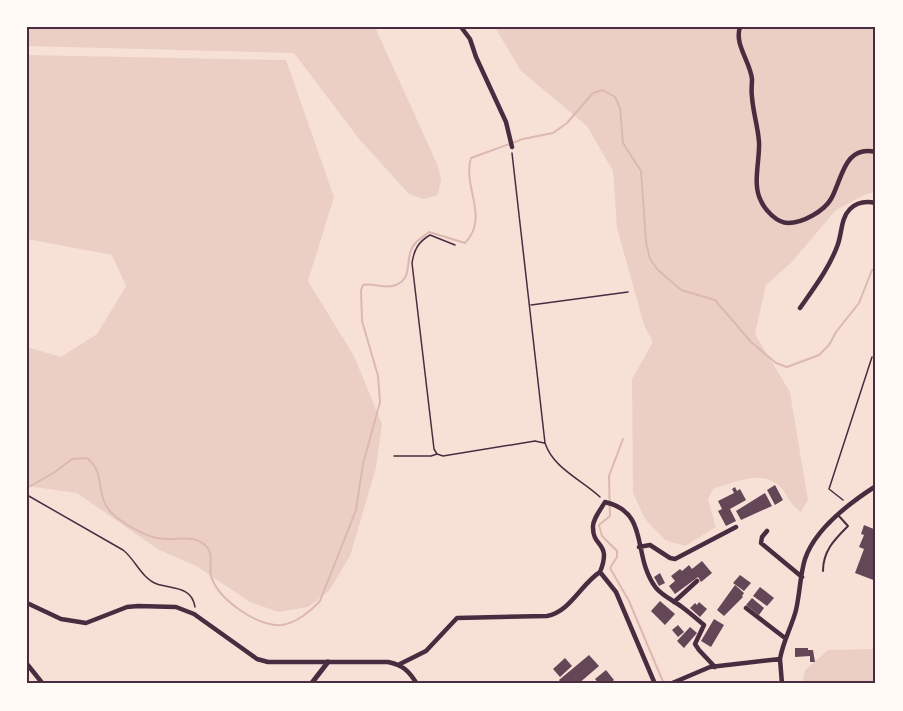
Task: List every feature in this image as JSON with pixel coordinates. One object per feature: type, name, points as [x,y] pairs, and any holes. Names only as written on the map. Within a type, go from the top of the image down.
[{"type":"street","points":[[461,27],[470,39],[506,122],[511,145]]},
{"type":"street","points":[[740,27],[738,37],[752,77],[752,99],[758,131],[760,200],[776,219],[789,223],[801,220],[823,208],[831,200],[841,172],[848,162],[862,152],[876,152]]},
{"type":"street","points":[[800,308],[829,264],[848,211],[856,204],[869,201],[876,203]]},
{"type":"street","points":[[782,684],[780,659],[795,613],[809,551],[847,506],[876,486]]},
{"type":"street","points":[[27,604],[62,619],[86,623],[127,607],[176,607],[194,614],[257,659],[268,662],[400,664],[426,651],[457,618],[554,615],[560,612],[600,572],[605,556],[604,548],[592,529],[609,503],[626,511],[632,518],[646,572],[656,588],[667,599],[704,625],[696,644],[715,667]]},
{"type":"street","points":[[639,547],[650,545],[669,558],[675,559],[736,527]]},
{"type":"street","points":[[767,531],[761,543],[802,577]]},
{"type":"street","points":[[600,572],[616,591],[655,684]]},
{"type":"street","points":[[674,602],[697,581]]},
{"type":"street","points":[[746,608],[785,638]]},
{"type":"street","points":[[670,684],[715,667],[780,659]]},
{"type":"street","points":[[311,684],[328,662]]},
{"type":"street","points":[[27,664],[43,684]]},
{"type":"street","points":[[400,664],[417,684]]},
{"type":"lane","points":[[823,572],[825,555],[834,540],[848,526],[838,515]]},
{"type":"path","points":[[511,145],[545,443],[555,460],[609,503]]},
{"type":"path","points":[[437,454],[434,449],[412,263],[416,247],[430,235],[455,245]]},
{"type":"path","points":[[530,305],[628,292]]},
{"type":"path","points":[[847,506],[842,498],[830,489],[872,357]]},
{"type":"path","points":[[394,456],[437,454],[443,456],[535,441],[545,443]]},
{"type":"path","points":[[27,495],[123,550],[150,581],[182,589],[193,600],[194,614]]},
{"type":"shaded area","points":[[27,27],[375,27],[437,164],[441,179],[438,195],[423,199],[409,194],[359,139],[294,53],[27,46]]},
{"type":"shaded area","points":[[495,27],[876,27],[876,192],[864,195],[836,210],[791,263],[766,285],[755,334],[790,392],[808,500],[801,512],[776,483],[768,479],[750,478],[713,489],[708,500],[716,527],[685,546],[665,540],[645,519],[633,493],[632,379],[653,342],[644,325],[617,228],[613,171],[587,126],[521,71]]},
{"type":"shaded area","points":[[27,55],[286,60],[334,197],[308,281],[354,356],[382,424],[376,468],[350,556],[329,591],[308,607],[278,612],[250,602],[196,566],[159,550],[77,493],[27,486],[27,347],[61,357],[97,334],[126,286],[112,255],[27,239]]},
{"type":"shaded area","points":[[876,649],[876,684],[802,684],[805,670],[828,650]]},
{"type":"building","points":[[775,485],[783,500],[775,505],[767,490]]},
{"type":"building","points":[[735,487],[737,491],[740,489],[746,500],[730,509],[736,521],[726,526],[718,511],[722,509],[718,501],[734,493],[732,489]]},
{"type":"building","points":[[765,493],[772,506],[741,520],[736,511]]},
{"type":"building","points":[[864,525],[876,530],[876,581],[855,573],[864,549],[859,547],[864,535],[861,534]]},
{"type":"building","points":[[702,561],[712,573],[701,582],[698,577],[675,594],[669,586],[675,581],[671,576],[689,565],[692,569]]},
{"type":"building","points":[[660,573],[665,583],[659,586],[654,577]]},
{"type":"building","points":[[740,575],[751,583],[744,591],[733,583]]},
{"type":"building","points":[[735,585],[744,593],[743,597],[724,616],[717,610]]},
{"type":"building","points":[[760,587],[774,598],[767,606],[753,596]]},
{"type":"building","points":[[752,598],[764,608],[759,615],[746,605]]},
{"type":"building","points":[[660,601],[675,614],[665,625],[651,611]]},
{"type":"building","points":[[699,602],[707,609],[700,617],[690,608]]},
{"type":"building","points":[[714,619],[724,625],[711,647],[701,641]]},
{"type":"building","points":[[678,625],[684,632],[678,637],[672,630]]},
{"type":"building","points":[[690,627],[697,633],[684,648],[677,641]]},
{"type":"building","points":[[795,648],[813,650],[815,662],[810,662],[810,656],[795,657]]},
{"type":"building","points":[[589,655],[599,666],[578,684],[559,684],[561,683],[559,680]]},
{"type":"building","points":[[565,658],[572,666],[560,677],[553,669]]},
{"type":"building","points":[[606,670],[614,680],[610,684],[599,684],[595,679]]},
{"type":"waterway","points":[[27,488],[72,459],[87,458],[97,471],[104,502],[116,517],[152,537],[194,539],[205,545],[211,557],[212,579],[223,596],[241,611],[262,622],[282,625],[303,616],[320,601],[356,510],[363,464],[380,402],[378,376],[362,321],[361,290],[363,285],[387,287],[401,282],[407,274],[413,246],[429,232],[465,243],[472,233],[476,212],[469,169],[471,158],[523,139],[553,133],[567,123],[593,93],[603,90],[615,97],[620,108],[623,143],[641,171],[646,242],[650,259],[658,270],[681,290],[715,300],[751,342],[776,363],[787,367],[819,355],[829,345],[836,332],[859,303],[872,270],[876,270]]},
{"type":"waterway","points":[[623,439],[609,476],[610,516],[599,525],[602,536],[617,551],[617,557],[610,568],[629,601],[664,684]]}]
